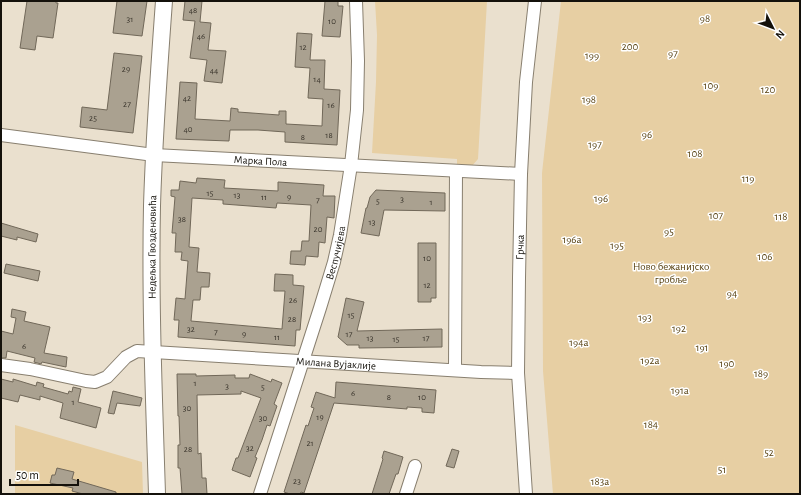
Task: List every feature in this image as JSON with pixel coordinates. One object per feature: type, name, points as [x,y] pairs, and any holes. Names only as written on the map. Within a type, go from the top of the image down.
[{"type":"main road","name":"Недељка Гвозденовића","points":[[157,494],[153,352],[152,233],[154,155],[164,1]]},
{"type":"street","name":"Веспучијева","points":[[260,494],[334,262],[346,206],[358,88],[356,1]]},
{"type":"street","name":"Грчка","points":[[526,494],[518,373],[521,174],[526,82],[535,1]]},
{"type":"street","name":"Марка Пола","points":[[1,135],[154,155],[521,174]]},
{"type":"street","points":[[455,370],[456,171]]},
{"type":"street","name":"Милана Вујаклије","points":[[1,365],[30,369],[95,382],[107,377],[126,357],[137,351],[518,373]]},
{"type":"street","points":[[406,494],[415,466]]},
{"type":"green space","points":[[375,1],[487,1],[478,159],[471,167],[457,165],[457,159],[372,153],[377,35]]},
{"type":"green space","name":"Ново бежанијско гробље","points":[[561,1],[800,1],[800,494],[553,494],[543,371],[542,173]]},
{"type":"green space","points":[[15,425],[142,462],[143,494],[15,494]]},
{"type":"building","points":[[27,1],[56,1],[56,3],[58,3],[53,38],[37,36],[35,50],[20,48]]},
{"type":"building","points":[[117,1],[147,1],[142,36],[113,33]]},
{"type":"building","points":[[185,1],[202,1],[200,22],[211,23],[208,50],[226,51],[222,83],[204,81],[207,60],[190,58],[195,21],[183,20]]},
{"type":"building","points":[[325,1],[338,1],[338,6],[343,6],[340,37],[322,36]]},
{"type":"building","points":[[297,33],[312,34],[310,60],[325,60],[324,89],[340,90],[337,145],[285,142],[285,132],[258,130],[230,130],[229,141],[176,139],[180,82],[197,83],[195,119],[230,121],[231,108],[238,109],[238,112],[279,115],[279,111],[286,111],[286,124],[322,126],[323,99],[308,98],[310,68],[295,67]]},
{"type":"building","points":[[114,53],[142,56],[133,133],[80,127],[82,107],[107,110]]},
{"type":"building","points":[[197,178],[225,180],[224,188],[278,191],[278,182],[324,185],[323,196],[335,196],[334,218],[327,217],[325,243],[319,242],[318,257],[306,256],[305,265],[290,264],[291,251],[301,251],[302,241],[309,241],[311,205],[277,203],[276,208],[223,204],[223,200],[192,198],[189,247],[199,248],[197,272],[210,273],[209,287],[201,287],[200,300],[193,300],[191,321],[282,329],[285,291],[274,291],[275,274],[293,275],[293,285],[304,286],[300,330],[296,330],[295,346],[178,337],[179,320],[174,320],[176,298],[185,299],[188,261],[181,260],[182,252],[175,252],[176,233],[172,233],[175,197],[171,196],[171,190],[179,190],[180,181],[196,183]]},
{"type":"building","points":[[376,190],[445,193],[445,211],[384,210],[379,236],[361,233],[366,208],[370,197]]},
{"type":"building","points":[[1,223],[38,234],[36,242],[17,237],[17,240],[1,236]]},
{"type":"building","points":[[418,243],[436,243],[436,298],[431,298],[431,302],[418,302]]},
{"type":"building","points":[[6,264],[40,271],[38,281],[4,273]]},
{"type":"building","points":[[346,298],[364,302],[357,331],[442,329],[442,347],[359,348],[359,345],[347,345],[338,337]]},
{"type":"building","points":[[12,309],[26,312],[24,321],[50,327],[44,353],[67,357],[66,367],[42,362],[41,364],[34,362],[35,358],[7,351],[6,358],[1,358],[1,331],[13,334],[16,318],[11,317]]},
{"type":"building","points":[[177,374],[196,374],[196,376],[235,375],[235,378],[249,378],[250,374],[271,382],[272,379],[282,383],[274,404],[277,406],[270,426],[267,425],[255,457],[257,458],[250,477],[232,470],[261,398],[241,391],[241,394],[197,395],[198,454],[201,453],[202,478],[206,478],[207,494],[182,494],[180,468],[178,468],[178,445],[180,445]]},
{"type":"building","points":[[1,379],[13,382],[13,379],[36,386],[37,382],[44,384],[43,387],[68,394],[69,391],[72,392],[73,387],[81,389],[78,402],[101,408],[96,428],[60,418],[63,403],[40,396],[40,400],[20,395],[18,402],[1,398]]},
{"type":"building","points":[[336,382],[436,390],[434,413],[422,412],[422,408],[407,407],[407,409],[334,403],[304,493],[301,492],[300,494],[290,494],[284,492],[306,425],[308,426],[314,408],[311,407],[316,392],[335,398]]},
{"type":"building","points":[[113,391],[142,398],[140,406],[117,403],[114,414],[108,413]]},
{"type":"building","points":[[452,449],[459,451],[454,468],[446,466]]},
{"type":"building","points":[[384,451],[403,457],[398,474],[396,474],[389,494],[372,494],[383,459]]},
{"type":"building","points":[[57,468],[74,472],[72,479],[116,492],[116,494],[83,494],[72,491],[73,488],[50,483],[52,475],[55,475]]},
{"type":"park label","name":"98","points":[[705,18]]},
{"type":"park label","name":"200","points":[[630,46]]},
{"type":"park label","name":"97","points":[[673,53]]},
{"type":"park label","name":"199","points":[[592,55]]},
{"type":"park label","name":"109","points":[[711,85]]},
{"type":"park label","name":"120","points":[[768,89]]},
{"type":"park label","name":"198","points":[[589,99]]},
{"type":"park label","name":"96","points":[[647,134]]},
{"type":"park label","name":"197","points":[[595,144]]},
{"type":"park label","name":"108","points":[[695,153]]},
{"type":"park label","name":"119","points":[[748,178]]},
{"type":"park label","name":"196","points":[[601,198]]},
{"type":"park label","name":"107","points":[[716,215]]},
{"type":"park label","name":"118","points":[[781,216]]},
{"type":"park label","name":"95","points":[[669,231]]},
{"type":"park label","name":"196a","points":[[572,239]]},
{"type":"park label","name":"195","points":[[617,245]]},
{"type":"park label","name":"106","points":[[765,256]]},
{"type":"park label","name":"94","points":[[732,293]]},
{"type":"park label","name":"193","points":[[645,317]]},
{"type":"park label","name":"192","points":[[679,328]]},
{"type":"park label","name":"194a","points":[[579,342]]},
{"type":"park label","name":"191","points":[[702,347]]},
{"type":"park label","name":"192а","points":[[650,360]]},
{"type":"park label","name":"190","points":[[727,363]]},
{"type":"park label","name":"189","points":[[761,373]]},
{"type":"park label","name":"191a","points":[[680,390]]},
{"type":"park label","name":"184","points":[[651,424]]},
{"type":"park label","name":"52","points":[[769,452]]},
{"type":"park label","name":"51","points":[[722,469]]},
{"type":"park label","name":"183a","points":[[600,481]]}]
